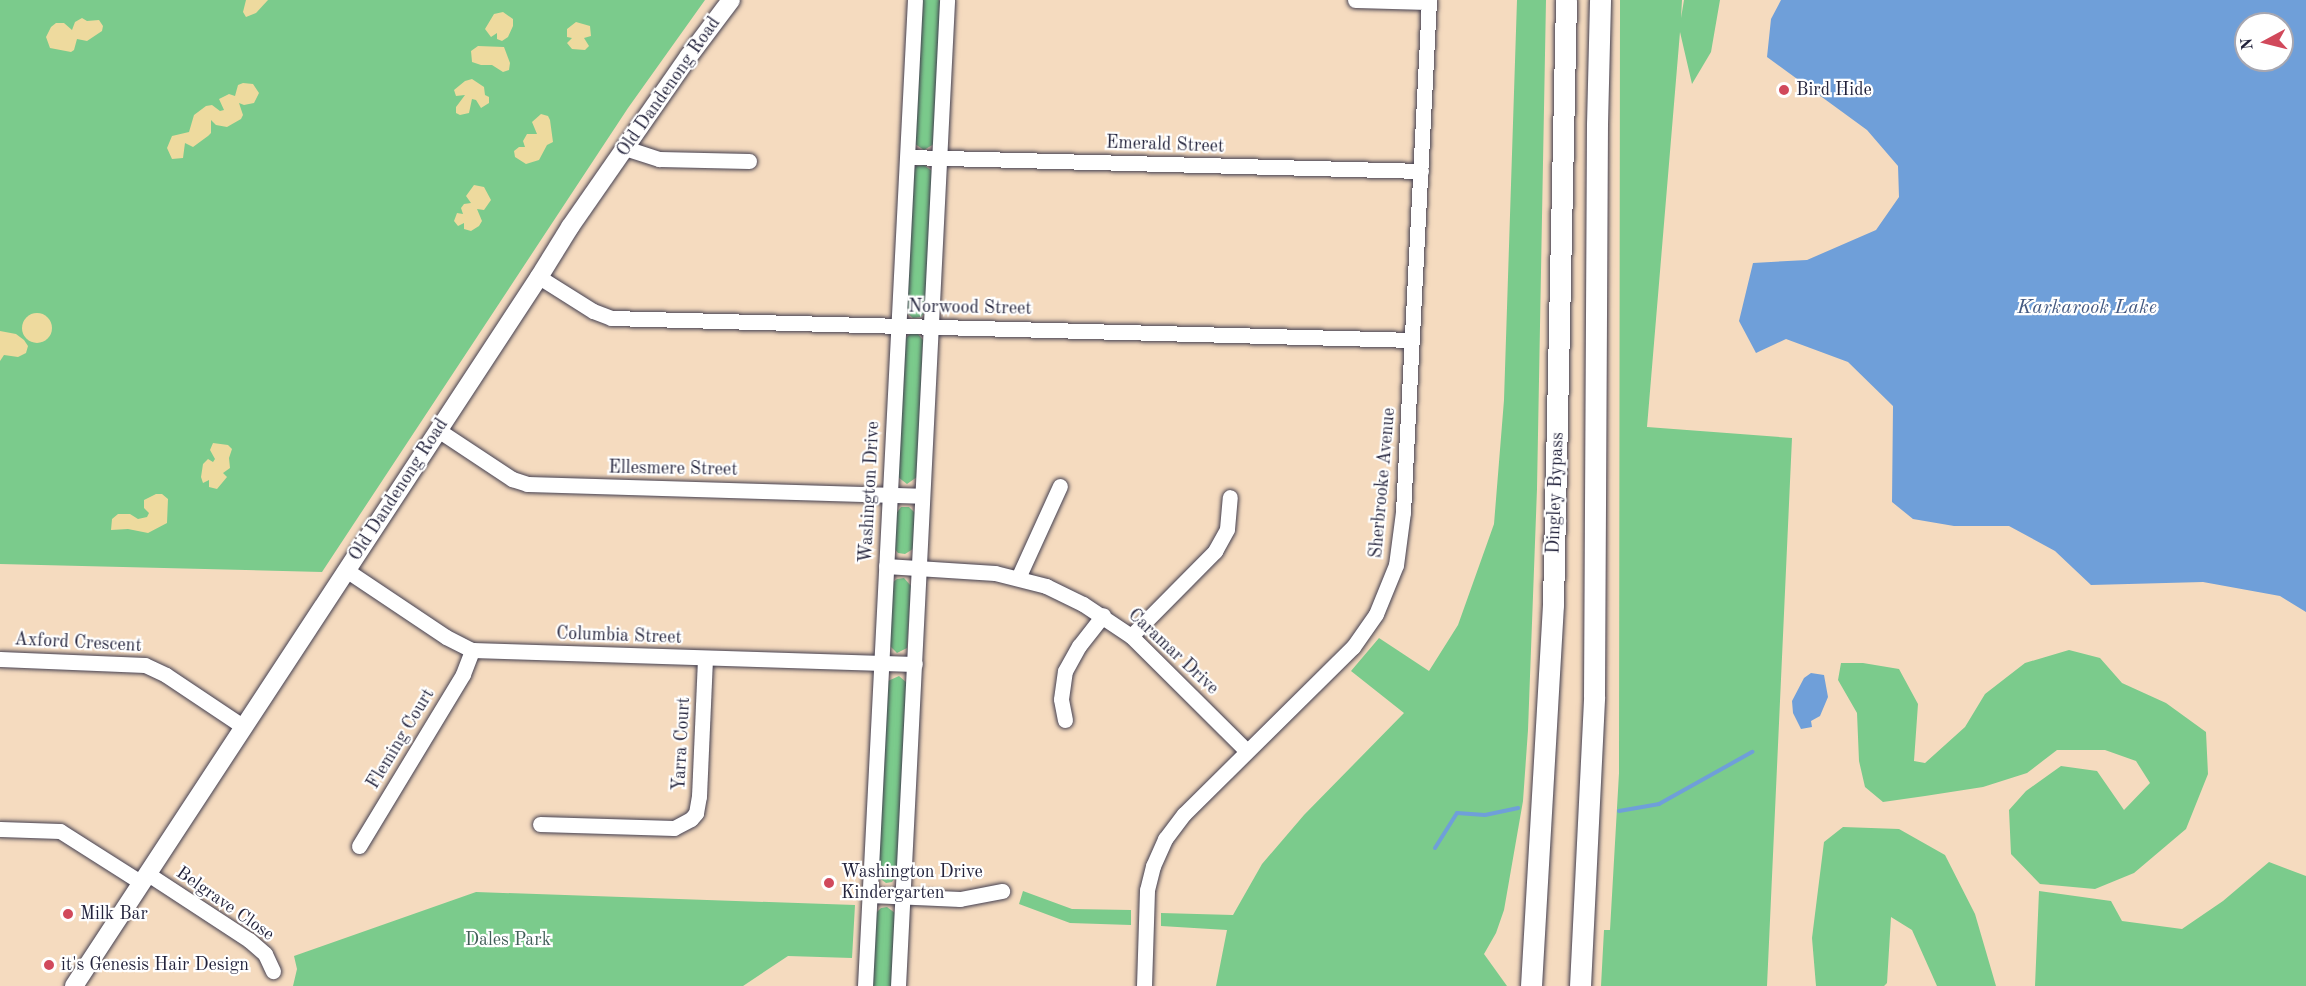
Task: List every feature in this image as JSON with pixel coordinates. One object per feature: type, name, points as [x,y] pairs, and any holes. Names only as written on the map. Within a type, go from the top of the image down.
[{"type":"highway","name":"Dingley Bypass","points":[[1531,986],[1553,605],[1566,0]]},
{"type":"highway","points":[[1580,986],[1594,696],[1598,412],[1597,124],[1600,0]]},
{"type":"main road","name":"Old Dandenong Road","points":[[76,985],[570,227],[731,0]]},
{"type":"street","name":"Washington Drive","points":[[866,986],[915,0]]},
{"type":"street","points":[[898,986],[947,0]]},
{"type":"street","points":[[1355,0],[1429,1]]},
{"type":"street","name":"Sherbrooke Avenue","points":[[1144,986],[1147,890],[1159,851],[1184,814],[1353,647],[1376,614],[1392,580],[1402,532],[1429,1]]},
{"type":"street","points":[[625,148],[659,159],[749,161]]},
{"type":"street","name":"Emerald Street","points":[[908,157],[1421,171]]},
{"type":"street","name":"Norwood Street","points":[[539,277],[600,315],[611,318],[1412,340]]},
{"type":"street","name":"Ellesmere Street","points":[[438,430],[512,479],[526,484],[922,496]]},
{"type":"street","points":[[1018,578],[1060,486]]},
{"type":"street","points":[[1131,636],[1222,542],[1229,519],[1230,497]]},
{"type":"street","name":"Caramar Drive","points":[[886,566],[976,570],[1018,578],[1065,594],[1103,615],[1131,636],[1247,751]]},
{"type":"street","name":"Columbia Street","points":[[346,570],[446,637],[472,650],[915,664]]},
{"type":"street","points":[[1065,720],[1061,699],[1065,671],[1079,646],[1103,615]]},
{"type":"street","name":"Fleming Court","points":[[359,846],[463,674],[472,650]]},
{"type":"street","name":"Yarra Court","points":[[540,824],[675,828],[691,819],[699,796],[705,658]]},
{"type":"street","name":"Axford Crescent","points":[[0,659],[145,665],[166,675],[244,727]]},
{"type":"street","name":"Belgrave Close","points":[[0,829],[60,831],[249,940],[265,954],[273,971]]},
{"type":"street","points":[[870,896],[971,898],[1002,891]]},
{"type":"green space","points":[[0,0],[705,0],[628,108],[322,572],[0,564]]},
{"type":"green space","points":[[923,0],[939,0],[941,3],[934,144],[924,150],[915,144]]},
{"type":"green space","points":[[1517,0],[1546,0],[1537,489],[1528,730],[1523,801],[1504,910],[1496,933],[1484,954],[1507,986],[1216,986],[1227,930],[1161,926],[1161,913],[1233,915],[1262,864],[1304,815],[1404,713],[1351,671],[1379,638],[1429,671],[1458,625],[1494,524],[1504,400]]},
{"type":"green space","points":[[1620,0],[1682,0],[1681,18],[1684,0],[1720,0],[1711,52],[1692,84],[1680,32],[1647,427],[1792,438],[1767,986],[1601,986],[1604,930],[1610,930],[1619,773]]},
{"type":"green space","points":[[924,165],[932,171],[925,312],[921,317],[913,318],[906,312],[913,171],[916,166]]},
{"type":"green space","points":[[910,334],[918,334],[923,340],[917,477],[907,484],[898,477],[905,339]]},
{"type":"green space","points":[[901,507],[909,507],[915,513],[913,549],[905,554],[898,553],[894,548],[895,515]]},
{"type":"green space","points":[[904,578],[911,586],[907,648],[897,653],[889,645],[892,583]]},
{"type":"green space","points":[[2069,650],[2100,658],[2122,683],[2166,703],[2206,732],[2208,774],[2186,829],[2134,873],[2095,889],[2040,884],[2011,854],[2009,810],[2026,791],[2061,766],[2097,771],[2124,810],[2150,783],[2136,761],[2105,750],[2057,750],[2027,773],[1983,787],[1925,796],[1883,802],[1865,787],[1859,761],[1857,713],[1838,680],[1841,663],[1863,663],[1899,669],[1918,704],[1914,761],[1925,763],[1965,727],[1985,694],[2025,663]]},
{"type":"green space","points":[[899,676],[907,683],[897,875],[892,882],[886,883],[878,877],[888,681]]},
{"type":"green space","points":[[1843,827],[1899,829],[1945,855],[1975,914],[1996,986],[1937,986],[1912,930],[1891,917],[1887,983],[1884,986],[1816,986],[1812,938],[1824,842]]},
{"type":"green space","points":[[2269,862],[2306,876],[2306,986],[2035,986],[2039,891],[2111,901],[2122,921],[2182,929],[2223,901]]},
{"type":"green space","points":[[1023,891],[1072,909],[1131,910],[1131,925],[1070,923],[1019,904]]},
{"type":"green space","name":"Dales Park","points":[[476,892],[855,905],[852,958],[788,956],[743,986],[293,986],[297,969],[294,956]]},
{"type":"green space","points":[[887,907],[895,913],[892,986],[871,986],[876,913],[881,908]]},
{"type":"sand","points":[[246,0],[268,0],[256,13],[246,17],[243,12]]},
{"type":"sand","points":[[503,12],[513,19],[513,26],[508,37],[502,41],[497,39],[497,33],[491,37],[485,29],[494,14]]},
{"type":"sand","points":[[82,18],[87,21],[99,20],[103,26],[102,31],[87,41],[77,39],[74,50],[71,52],[50,48],[46,37],[51,27],[56,23],[64,23],[72,30],[75,22]]},
{"type":"sand","points":[[576,22],[590,26],[591,36],[584,38],[589,46],[585,50],[572,49],[567,43],[572,38],[567,37],[567,29]]},
{"type":"sand","points":[[478,46],[504,47],[510,63],[509,70],[503,72],[492,65],[472,62],[471,51]]},
{"type":"sand","points":[[472,79],[484,87],[489,103],[481,108],[476,100],[472,99],[469,113],[460,115],[456,113],[456,107],[465,95],[456,96],[454,90],[465,81]]},
{"type":"sand","points":[[253,84],[259,93],[254,103],[244,105],[239,103],[243,115],[241,119],[227,127],[216,125],[211,120],[211,133],[208,136],[193,147],[185,143],[183,158],[172,159],[167,148],[172,136],[189,132],[194,115],[206,106],[212,105],[220,111],[224,110],[219,99],[229,94],[235,96],[238,85]]},
{"type":"sand","points":[[541,114],[548,116],[550,120],[553,142],[547,145],[539,160],[526,164],[515,157],[514,151],[519,147],[525,147],[523,141],[527,134],[537,134],[532,122]]},
{"type":"sand","points":[[474,185],[484,187],[491,200],[484,210],[477,209],[482,221],[471,231],[464,229],[464,223],[458,226],[454,221],[457,213],[463,214],[461,208],[464,204],[471,203],[466,196]]},
{"type":"sand","points":[[37,313],[48,317],[52,328],[48,339],[37,343],[26,339],[22,328],[26,317]]},
{"type":"sand","points":[[0,331],[16,334],[24,340],[28,346],[26,353],[18,357],[4,355],[0,361]]},
{"type":"sand","points":[[213,443],[228,445],[232,449],[229,458],[230,468],[223,473],[227,477],[217,489],[209,487],[209,480],[203,483],[201,477],[203,464],[208,459],[213,462],[215,459],[210,450]]},
{"type":"sand","points":[[156,494],[162,494],[168,499],[167,523],[148,533],[128,529],[111,530],[112,519],[118,514],[130,514],[138,519],[147,517],[149,513],[144,508],[144,500]]},
{"type":"water","name":"Karkarook Lake","points":[[1781,0],[2306,0],[2306,612],[2280,596],[2203,582],[2091,585],[2055,551],[2009,526],[1954,526],[1913,519],[1892,502],[1893,406],[1848,362],[1786,339],[1756,353],[1739,321],[1753,263],[1807,260],[1876,230],[1899,197],[1898,166],[1867,130],[1767,57],[1771,19]]},
{"type":"water","points":[[1811,673],[1824,675],[1828,697],[1820,716],[1811,721],[1812,727],[1801,729],[1793,713],[1792,701],[1804,678]]},
{"type":"waterway","points":[[1619,811],[1659,804],[1752,752]]},
{"type":"waterway","points":[[1435,848],[1457,813],[1485,815],[1518,808]]},
{"type":"place","name":"Bird Hide","points":[[1784,90]]},
{"type":"place","name":"Washington Drive Kindergarten","points":[[829,883]]},
{"type":"place","name":"Milk Bar","points":[[68,914]]},
{"type":"place","name":"it's Genesis Hair Design","points":[[49,965]]}]
